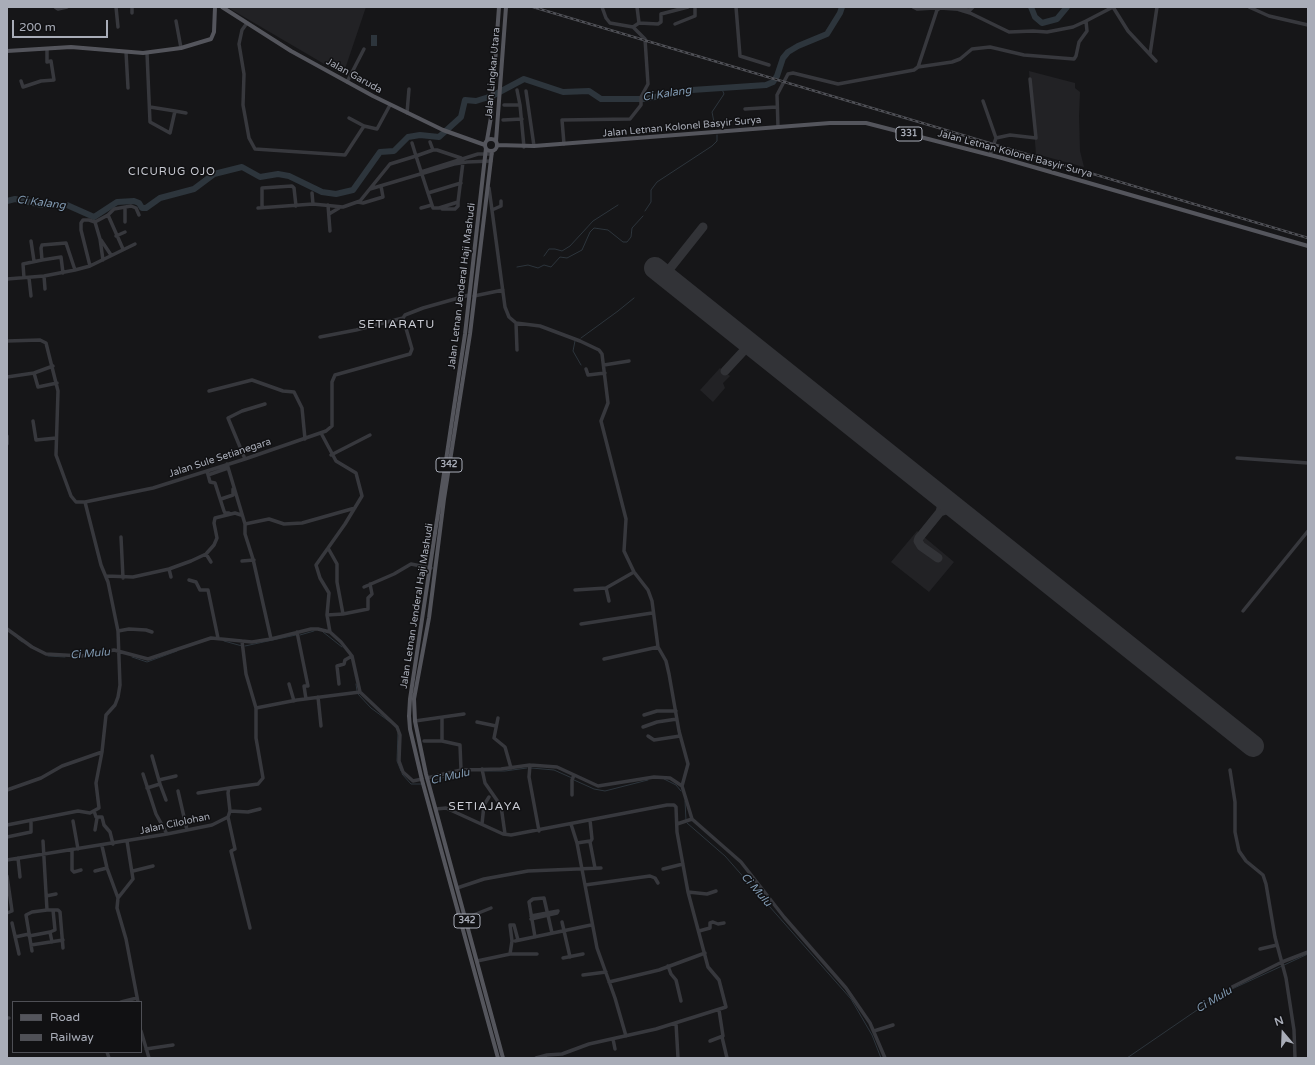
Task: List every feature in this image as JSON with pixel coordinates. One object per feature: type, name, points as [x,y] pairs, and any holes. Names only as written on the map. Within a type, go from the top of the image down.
[{"type":"main road","points":[[7,51],[78,48],[147,53],[181,48],[207,42],[211,39],[214,32],[215,7]]},
{"type":"main road","name":"Jalan Garuda","points":[[222,7],[291,50],[347,82],[390,105],[443,130],[485,147],[492,152]]},
{"type":"main road","name":"Jalan Lingkar Utara","points":[[485,147],[492,104],[499,7]]},
{"type":"main road","name":"Jalan Lingkar Utara","points":[[496,143],[506,7]]},
{"type":"main road","points":[[496,62],[502,62]]},
{"type":"main road","name":"Jalan Letnan Kolonel Basyir Surya","points":[[487,140],[492,139],[496,143],[524,147],[830,123],[866,123],[990,155],[1308,246]]},
{"type":"main road","points":[[492,152],[496,143]]},
{"type":"main road","name":"Jalan Letnan Jenderal Haji Mashudi","points":[[485,147],[468,334],[409,716],[410,729],[436,809],[503,1058]]},
{"type":"main road","name":"Jalan Letnan Jenderal Haji Mashudi","points":[[476,258],[492,152]]},
{"type":"main road","name":"Jalan Letnan Jenderal Haji Mashudi","points":[[468,334],[431,568],[429,618],[414,699],[422,780],[498,1058]]},
{"type":"street","points":[[55,7],[58,9],[66,7]]},
{"type":"street","points":[[116,7],[118,27]]},
{"type":"street","points":[[132,7],[132,13]]},
{"type":"street","points":[[564,144],[562,120],[628,120],[635,116],[641,105],[640,97],[648,84],[645,40],[633,27],[610,23],[606,18],[602,7]]},
{"type":"street","points":[[636,7],[639,23]]},
{"type":"street","points":[[633,27],[639,23],[658,24],[661,22],[662,14],[688,7]]},
{"type":"street","points":[[675,24],[695,16],[695,7]]},
{"type":"street","points":[[736,7],[740,56],[769,65]]},
{"type":"street","points":[[913,7],[917,9],[935,8],[938,10],[940,8],[970,10],[973,7]]},
{"type":"street","points":[[1150,54],[1157,7]]},
{"type":"street","points":[[1249,7],[1269,16],[1308,25]]},
{"type":"street","points":[[957,9],[970,13],[1009,32],[1047,32],[1073,27],[1114,8],[1128,31],[1156,61]]},
{"type":"street","points":[[918,67],[938,10]]},
{"type":"street","points":[[176,21],[181,48]]},
{"type":"street","points":[[247,22],[242,30],[240,44],[244,74],[244,115],[252,146],[257,150],[345,155],[349,152],[364,126]]},
{"type":"street","points":[[778,127],[776,107],[779,91],[787,75],[790,73],[838,84],[908,72],[918,67],[952,62],[972,49],[990,47],[1024,55],[1074,59],[1079,42],[1087,31],[1086,22]]},
{"type":"street","points":[[21,81],[23,87],[40,81],[54,80],[51,61],[47,62],[47,49]]},
{"type":"street","points":[[347,82],[364,49]]},
{"type":"street","points":[[126,52],[128,88]]},
{"type":"street","points":[[147,53],[150,122],[169,133],[172,132],[175,111]]},
{"type":"street","points":[[996,138],[1010,135],[1036,138],[1030,79]]},
{"type":"street","points":[[407,113],[409,89]]},
{"type":"street","points":[[516,90],[522,119],[524,147]]},
{"type":"street","points":[[526,91],[534,146]]},
{"type":"street","points":[[982,101],[996,138],[990,155]]},
{"type":"street","points":[[350,118],[364,126],[376,129],[390,105]]},
{"type":"street","points":[[504,105],[520,105]]},
{"type":"street","points":[[150,107],[186,113]]},
{"type":"street","points":[[745,109],[776,107]]},
{"type":"street","points":[[503,120],[522,119]]},
{"type":"street","points":[[430,142],[433,150]]},
{"type":"street","points":[[412,143],[420,173],[434,208],[439,208],[458,202],[463,161]]},
{"type":"street","points":[[358,202],[390,164],[433,150],[451,155],[463,161],[491,161]]},
{"type":"street","points":[[369,189],[492,152]]},
{"type":"street","points":[[451,155],[454,163]]},
{"type":"street","points":[[428,193],[461,184]]},
{"type":"street","points":[[488,185],[508,315],[516,323],[540,326],[580,341],[600,351],[604,365],[608,403],[601,421],[626,519],[624,544],[626,556],[634,572],[648,590],[652,601],[652,612],[658,647],[666,661],[670,674],[680,736],[688,764],[682,786],[692,819],[741,862],[784,917],[846,988],[874,1031],[885,1058]]},
{"type":"street","points":[[329,214],[339,208],[358,202],[364,203],[382,197],[381,186]]},
{"type":"street","points":[[296,206],[294,187],[262,188],[260,207],[296,206],[313,204],[328,205],[339,208]]},
{"type":"street","points":[[312,193],[313,204]]},
{"type":"street","points":[[492,210],[501,206],[501,200]]},
{"type":"street","points":[[328,205],[330,231]]},
{"type":"street","points":[[421,208],[432,205]]},
{"type":"street","points":[[90,266],[80,224],[86,219],[95,222],[108,215],[114,209],[135,207],[139,215]]},
{"type":"street","points":[[125,208],[125,222]]},
{"type":"street","points":[[108,215],[123,250]]},
{"type":"street","points":[[95,222],[100,239],[103,260]]},
{"type":"street","points":[[116,236],[125,232]]},
{"type":"street","points":[[100,239],[111,255]]},
{"type":"street","points":[[31,241],[34,261]]},
{"type":"street","points":[[42,260],[42,246],[63,243],[67,244],[75,270]]},
{"type":"street","points":[[7,279],[44,276],[90,266],[135,244]]},
{"type":"street","points":[[24,278],[23,265],[34,261],[71,256]]},
{"type":"street","points":[[61,258],[63,273]]},
{"type":"street","points":[[44,276],[45,289]]},
{"type":"street","points":[[29,278],[31,296]]},
{"type":"street","points":[[320,337],[356,330],[403,318],[411,311],[472,295],[503,290]]},
{"type":"street","points":[[330,632],[327,615],[329,593],[320,578],[316,565],[362,496],[356,473],[336,461],[331,455],[321,433],[332,426],[332,382],[335,375],[411,353],[412,348],[403,318]]},
{"type":"street","points":[[516,323],[517,350]]},
{"type":"street","points":[[7,341],[42,340],[46,345],[57,383],[58,404],[56,455],[70,494],[76,502],[85,502],[101,565],[106,576],[118,631],[119,652],[119,692],[116,704],[106,715],[102,752],[96,783],[100,807],[89,813],[78,811],[7,826]]},
{"type":"street","points":[[604,365],[629,361]]},
{"type":"street","points":[[7,377],[34,373],[52,366]]},
{"type":"street","points":[[586,369],[588,375],[605,373]]},
{"type":"street","points":[[34,373],[38,387],[57,383]]},
{"type":"street","points":[[209,391],[252,380],[283,391],[294,392],[302,408],[305,439]]},
{"type":"street","points":[[245,459],[228,418],[242,411],[265,404]]},
{"type":"street","points":[[33,421],[36,440],[56,438]]},
{"type":"street","name":"Jalan Sule Setianegara","points":[[85,502],[144,490],[227,466],[321,433]]},
{"type":"street","points":[[331,455],[370,435]]},
{"type":"street","points":[[7,436],[7,444]]},
{"type":"street","points":[[1237,458],[1308,463]]},
{"type":"street","points":[[208,475],[227,466],[245,524],[246,536],[254,560],[271,639]]},
{"type":"street","points":[[207,471],[210,482],[215,483],[225,513],[236,511]]},
{"type":"street","points":[[221,499],[234,494],[229,478]]},
{"type":"street","points":[[245,524],[269,519],[284,524],[306,523],[355,508]]},
{"type":"street","points":[[106,576],[123,578],[169,569],[206,554],[214,545],[217,538],[214,523],[215,518],[235,513],[241,515]]},
{"type":"street","points":[[1243,611],[1308,531]]},
{"type":"street","points":[[121,537],[123,578]]},
{"type":"street","points":[[328,548],[337,564],[337,582],[343,614]]},
{"type":"street","points":[[206,554],[211,562]]},
{"type":"street","points":[[242,561],[254,560]]},
{"type":"street","points":[[364,587],[394,574],[411,564],[431,568]]},
{"type":"street","points":[[169,569],[171,577]]},
{"type":"street","points":[[575,590],[606,588],[634,572]]},
{"type":"street","points":[[189,580],[196,582],[200,590],[208,589],[214,611],[218,638]]},
{"type":"street","points":[[327,615],[343,614],[368,608],[368,598],[372,594],[370,584]]},
{"type":"street","points":[[606,588],[609,601]]},
{"type":"street","points":[[581,624],[652,612]]},
{"type":"street","points":[[7,629],[32,647],[52,655],[84,656],[105,650],[149,659],[202,640],[218,638],[242,645],[297,634],[315,628],[330,632],[342,642],[350,657],[358,692],[397,726],[400,734],[400,761],[403,772],[413,782],[422,780]]},
{"type":"street","points":[[118,631],[129,629],[146,630],[152,632]]},
{"type":"street","points":[[297,634],[308,686],[304,686],[306,699]]},
{"type":"street","points":[[198,792],[258,784],[262,781],[263,776],[258,745],[256,708],[246,674],[242,645]]},
{"type":"street","points":[[604,659],[658,647]]},
{"type":"street","points":[[339,684],[337,666],[344,664],[345,660],[350,657]]},
{"type":"street","points":[[289,684],[294,701]]},
{"type":"street","points":[[256,708],[318,697],[358,692]]},
{"type":"street","points":[[318,697],[321,726]]},
{"type":"street","points":[[644,715],[657,711],[676,711]]},
{"type":"street","points":[[415,721],[464,714]]},
{"type":"street","points":[[442,718],[442,741]]},
{"type":"street","points":[[498,718],[494,740],[504,746],[512,767]]},
{"type":"street","points":[[643,727],[657,722],[677,719]]},
{"type":"street","points":[[477,722],[496,726]]},
{"type":"street","points":[[648,736],[654,740],[680,736]]},
{"type":"street","points":[[424,741],[442,741],[460,745],[461,770]]},
{"type":"street","points":[[7,790],[41,778],[62,766],[102,752]]},
{"type":"street","points":[[152,756],[159,782],[166,800]]},
{"type":"street","points":[[427,778],[461,770],[482,771],[530,766],[557,767],[573,778],[598,786],[654,777],[670,778],[682,786]]},
{"type":"street","points":[[530,766],[529,773],[539,831]]},
{"type":"street","points":[[1230,770],[1235,802],[1235,832],[1237,846],[1244,859],[1264,876],[1277,946],[1284,970],[1294,1030],[1295,1058]]},
{"type":"street","points":[[482,771],[485,783],[501,806],[505,834]]},
{"type":"street","points":[[143,774],[156,814],[167,834]]},
{"type":"street","points":[[147,788],[176,776]]},
{"type":"street","points":[[572,795],[573,778]]},
{"type":"street","points":[[229,788],[228,793],[230,811],[228,817],[235,849],[231,851],[250,928]]},
{"type":"street","points":[[178,791],[187,830]]},
{"type":"street","points":[[482,824],[484,805],[489,796]]},
{"type":"street","points":[[436,809],[446,808],[505,834],[539,831],[590,820],[673,805],[676,806],[677,824],[688,892],[709,969],[719,980],[726,1007],[676,1023],[613,1040],[589,1044],[562,1054],[547,1055],[536,1058]]},
{"type":"street","points":[[230,811],[248,812],[260,809]]},
{"type":"street","points":[[94,811],[96,818],[95,830]]},
{"type":"street","points":[[96,818],[102,817],[104,825],[110,832],[113,844]]},
{"type":"street","name":"Jalan Cilolohan","points":[[7,860],[102,846],[167,834],[212,825],[228,817]]},
{"type":"street","points":[[677,824],[692,819]]},
{"type":"street","points":[[7,837],[31,832],[31,820]]},
{"type":"street","points":[[73,820],[78,849]]},
{"type":"street","points":[[590,820],[592,839],[590,841],[594,868]]},
{"type":"street","points":[[571,824],[577,843],[591,925],[600,959],[606,972],[626,1036]]},
{"type":"street","points":[[43,841],[47,910]]},
{"type":"street","points":[[118,898],[133,879],[127,841]]},
{"type":"street","points":[[577,843],[590,841]]},
{"type":"street","points":[[102,846],[107,868],[118,898],[117,908],[126,938],[138,1000]]},
{"type":"street","points":[[72,850],[72,870],[74,872],[81,870]]},
{"type":"street","points":[[18,858],[20,877]]},
{"type":"street","points":[[663,869],[683,864]]},
{"type":"street","points":[[132,871],[153,866]]},
{"type":"street","points":[[95,871],[107,868]]},
{"type":"street","points":[[458,888],[484,879],[528,871],[601,868]]},
{"type":"street","points":[[7,876],[12,911],[7,913]]},
{"type":"street","points":[[585,885],[650,876],[655,878],[658,883]]},
{"type":"street","points":[[688,892],[707,894],[716,891]]},
{"type":"street","points":[[46,896],[56,894]]},
{"type":"street","points":[[535,937],[529,901],[542,898],[548,914],[552,933]]},
{"type":"street","points":[[466,918],[492,908]]},
{"type":"street","points":[[32,951],[26,915],[32,912],[47,910],[60,912],[63,948]]},
{"type":"street","points":[[16,937],[56,930],[53,910]]},
{"type":"street","points":[[531,917],[548,914]]},
{"type":"street","points":[[562,922],[570,956]]},
{"type":"street","points":[[699,931],[710,928],[710,922],[718,924],[724,923]]},
{"type":"street","points":[[12,923],[19,954]]},
{"type":"street","points":[[510,954],[512,941],[510,925],[512,924],[515,928],[518,940]]},
{"type":"street","points":[[512,941],[591,925]]},
{"type":"street","points":[[50,932],[52,942]]},
{"type":"street","points":[[31,945],[63,940]]},
{"type":"street","points":[[1260,949],[1277,946]]},
{"type":"street","points":[[1232,987],[1308,952]]},
{"type":"street","points":[[609,982],[645,974],[705,953]]},
{"type":"street","points":[[477,961],[510,954],[537,954]]},
{"type":"street","points":[[563,958],[583,954]]},
{"type":"street","points":[[668,966],[675,979],[681,1000]]},
{"type":"street","points":[[583,975],[606,972]]},
{"type":"street","points":[[719,1010],[726,1058]]},
{"type":"street","points":[[676,1023],[678,1058]]},
{"type":"street","points":[[874,1031],[893,1025]]},
{"type":"street","points":[[142,1035],[149,1058]]},
{"type":"street","points":[[710,1041],[722,1038]]},
{"type":"street","points":[[613,1040],[615,1048]]},
{"type":"street","points":[[146,1049],[173,1045]]},
{"type":"shaded area","points":[[227,7],[366,7],[343,75]]},
{"type":"shaded area","points":[[371,35],[377,35],[377,46],[371,46]]},
{"type":"shaded area","points":[[1029,71],[1075,83],[1075,88],[1080,92],[1080,151],[1084,167],[1036,154]]},
{"type":"shaded area","points":[[720,368],[730,376],[723,383],[725,388],[713,402],[700,390]]},
{"type":"shaded area","points":[[917,531],[954,562],[929,592],[891,562]]},
{"type":"waterway","name":"Ci Kalang","points":[[7,201],[15,199],[42,205],[67,205],[94,217],[117,202],[134,201],[139,203],[142,208],[146,208],[160,198],[194,189],[214,174],[242,167],[260,177],[278,174],[289,176],[322,192],[336,194],[353,190],[380,152],[394,151],[408,137],[420,135],[439,137],[461,117],[465,100],[476,101],[492,96],[524,79],[563,92],[589,91],[601,99],[644,99],[692,90],[766,85],[773,82],[777,76],[783,58],[788,52],[798,46],[827,34],[842,7]]},
{"type":"waterway","name":"Ci Kalang","points":[[1031,7],[1035,17],[1042,23],[1057,19],[1067,7]]},
{"type":"waterway","points":[[715,127],[712,112],[724,94],[722,89]]},
{"type":"waterway","points":[[645,211],[651,202],[651,190],[657,182],[712,146],[717,141],[717,135]]},
{"type":"waterway","points":[[544,256],[549,249],[562,251],[570,246],[593,221],[618,205]]},
{"type":"waterway","points":[[517,267],[528,265],[538,268],[544,265],[551,267],[560,257],[567,258],[582,250],[590,232],[594,228],[608,230],[623,242],[627,242],[631,237],[632,228],[643,216]]},
{"type":"waterway","points":[[581,338],[634,298]]},
{"type":"waterway","points":[[575,341],[573,351],[581,365]]},
{"type":"waterway","name":"Ci Mulu","points":[[300,635],[314,631]]},
{"type":"waterway","name":"Ci Mulu","points":[[323,632],[342,647]]},
{"type":"waterway","name":"Ci Mulu","points":[[245,646],[296,635]]},
{"type":"waterway","name":"Ci Mulu","points":[[17,638],[22,642]]},
{"type":"waterway","name":"Ci Mulu","points":[[224,641],[242,646]]},
{"type":"waterway","name":"Ci Mulu","points":[[132,657],[147,662],[177,651]]},
{"type":"waterway","name":"Ci Mulu","points":[[48,656],[65,657]]},
{"type":"waterway","name":"Ci Mulu","points":[[356,684],[357,691]]},
{"type":"waterway","name":"Ci Mulu","points":[[358,694],[371,708],[390,722]]},
{"type":"waterway","name":"Ci Mulu","points":[[398,733],[397,761],[401,771]]},
{"type":"waterway","name":"Ci Mulu","points":[[483,771],[505,771],[527,768]]},
{"type":"waterway","name":"Ci Mulu","points":[[531,768],[554,770],[572,778]]},
{"type":"waterway","name":"Ci Mulu","points":[[431,781],[464,772]]},
{"type":"waterway","name":"Ci Mulu","points":[[402,774],[411,784],[422,784]]},
{"type":"waterway","name":"Ci Mulu","points":[[664,779],[676,785],[681,791]]},
{"type":"waterway","name":"Ci Mulu","points":[[574,780],[594,789],[605,791],[648,780]]},
{"type":"waterway","name":"Ci Mulu","points":[[685,801],[686,820]]},
{"type":"waterway","name":"Ci Mulu","points":[[687,823],[725,856],[851,999],[872,1035],[881,1058]]},
{"type":"waterway","name":"Ci Mulu","points":[[1127,1058],[1219,995],[1308,954]]},
{"type":"taxiway","points":[[664,276],[703,227]]},
{"type":"taxiway","points":[[725,371],[750,344]]},
{"type":"taxiway","points":[[938,495],[942,504],[940,512]]},
{"type":"taxiway","points":[[938,558],[921,546],[918,541],[919,538],[940,512],[951,508],[957,509]]},
{"type":"runway","points":[[655,268],[1253,746]]},
{"type":"railway","points":[[533,7],[1308,238]]},
{"type":"district","name":"CICURUG OJO","points":[[172,172]]},
{"type":"district","name":"SETIARATU","points":[[397,325]]},
{"type":"district","name":"SETIAJAYA","points":[[485,807]]}]
